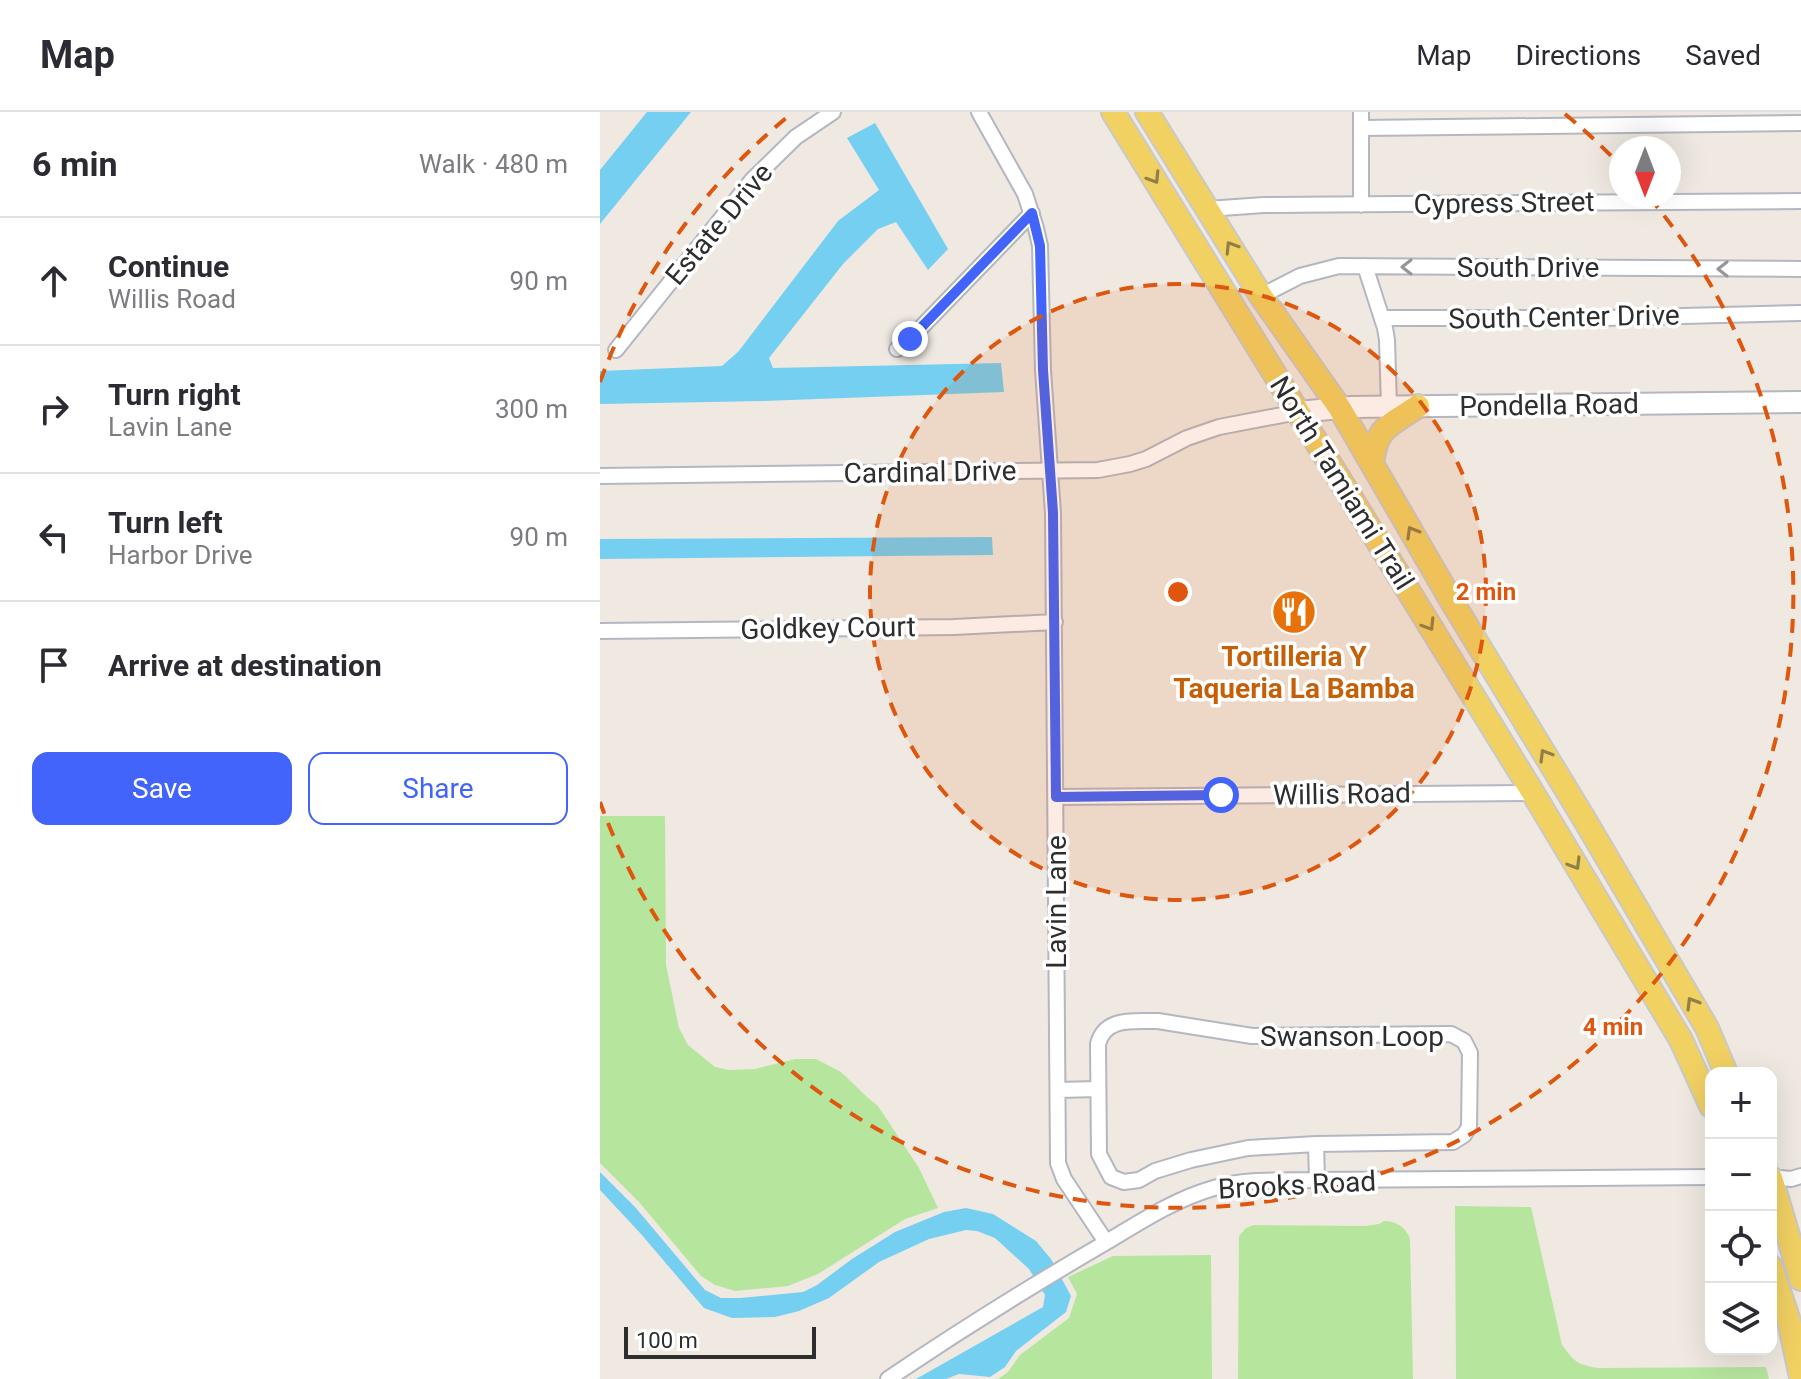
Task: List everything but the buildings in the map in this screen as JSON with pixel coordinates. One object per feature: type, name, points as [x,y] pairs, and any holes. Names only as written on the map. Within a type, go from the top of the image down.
[{"type":"main road","name":"North Tamiami Trail","points":[[1113,112],[1533,793],[1681,1040],[1705,1093]]},
{"type":"main road","name":"North Tamiami Trail","points":[[1147,112],[1261,296],[1339,407],[1707,1028],[1723,1067]]},
{"type":"main road","name":"Pondella Road","points":[[1298,412],[1339,407],[1801,402]]},
{"type":"main road","points":[[1372,464],[1374,447],[1382,432],[1418,406]]},
{"type":"main road","points":[[1533,793],[1558,799],[1583,817]]},
{"type":"main road","points":[[1777,1196],[1801,1279]]},
{"type":"main road","points":[[1776,1211],[1786,1224]]},
{"type":"main road","points":[[1776,1283],[1789,1321],[1801,1377]]},
{"type":"street","name":"Estate Drive","points":[[616,350],[752,180],[796,137],[833,112]]},
{"type":"street","name":"Lavin Lane","points":[[979,112],[1025,194],[1040,246],[1055,622],[1058,1163],[1064,1179],[1106,1242]]},
{"type":"street","points":[[1361,112],[1361,205]]},
{"type":"street","points":[[1361,128],[1801,123]]},
{"type":"street","name":"Cypress Street","points":[[1207,209],[1264,205],[1801,201]]},
{"type":"street","points":[[897,349],[1032,213]]},
{"type":"street","name":"South Drive","points":[[1261,296],[1300,276],[1339,266],[1801,269]]},
{"type":"street","points":[[1365,266],[1387,340],[1389,407]]},
{"type":"street","name":"South Center Drive","points":[[1382,318],[1605,318],[1801,313]]},
{"type":"street","name":"Cardinal Drive","points":[[600,476],[1098,470],[1130,464],[1203,432],[1298,412]]},
{"type":"street","name":"Goldkey Court","points":[[600,631],[954,627],[1055,622]]},
{"type":"street","name":"Willis Road","points":[[1056,797],[1533,793]]},
{"type":"street","name":"Swanson Loop","points":[[1158,1021],[1252,1036],[1451,1034],[1468,1047],[1470,1118],[1469,1127],[1459,1140],[1437,1144],[1316,1144],[1262,1146],[1217,1154],[1155,1171],[1139,1180],[1124,1182],[1111,1177],[1099,1154],[1100,1035],[1117,1023],[1158,1021]]},
{"type":"street","points":[[1058,1090],[1098,1089]]},
{"type":"street","points":[[1316,1144],[1317,1180]]},
{"type":"street","points":[[1777,1178],[1801,1176]]},
{"type":"street","name":"Brooks Road","points":[[888,1379],[966,1327],[1106,1242],[1183,1199],[1218,1187],[1254,1181],[1705,1177]]},
{"type":"green space","points":[[600,816],[665,816],[666,965],[679,1028],[688,1045],[715,1067],[729,1070],[755,1069],[795,1059],[816,1059],[841,1072],[878,1106],[919,1168],[938,1208],[905,1219],[818,1274],[788,1286],[735,1291],[715,1285],[701,1276],[639,1202],[600,1163]]},
{"type":"green space","points":[[1455,1206],[1531,1207],[1562,1345],[1580,1363],[1597,1368],[1766,1367],[1769,1379],[1456,1379]]},
{"type":"green space","points":[[1384,1221],[1400,1226],[1410,1239],[1413,1379],[1238,1379],[1239,1236],[1246,1228],[1254,1225],[1365,1226]]},
{"type":"green space","points":[[1211,1255],[1212,1379],[998,1379],[1008,1372],[1020,1355],[1069,1318],[1077,1294],[1068,1277],[1113,1256]]},
{"type":"water","points":[[647,112],[691,112],[600,224],[600,170]]},
{"type":"water","points":[[875,123],[948,249],[928,270],[896,222],[878,229],[843,264],[769,358],[773,368],[1001,363],[1004,392],[600,404],[600,371],[722,366],[738,352],[838,221],[879,190],[847,138]]},
{"type":"water","points":[[992,537],[993,555],[600,559],[600,539]]},
{"type":"water","points":[[600,1172],[635,1207],[705,1290],[721,1298],[803,1292],[895,1232],[944,1212],[966,1208],[993,1214],[1036,1241],[1051,1259],[1071,1296],[1066,1312],[1016,1351],[1005,1367],[990,1377],[959,1374],[946,1379],[916,1379],[1043,1307],[1045,1295],[1029,1269],[995,1238],[966,1230],[929,1239],[879,1262],[829,1298],[799,1311],[775,1317],[732,1318],[704,1308],[600,1190]]},
{"type":"place","name":"Tortilleria Y Taqueria La Bamba","points":[[1294,612]]},
{"type":"route","points":[[910,339],[1032,213],[1040,246],[1043,370],[1053,513],[1056,797],[1221,795]]}]
